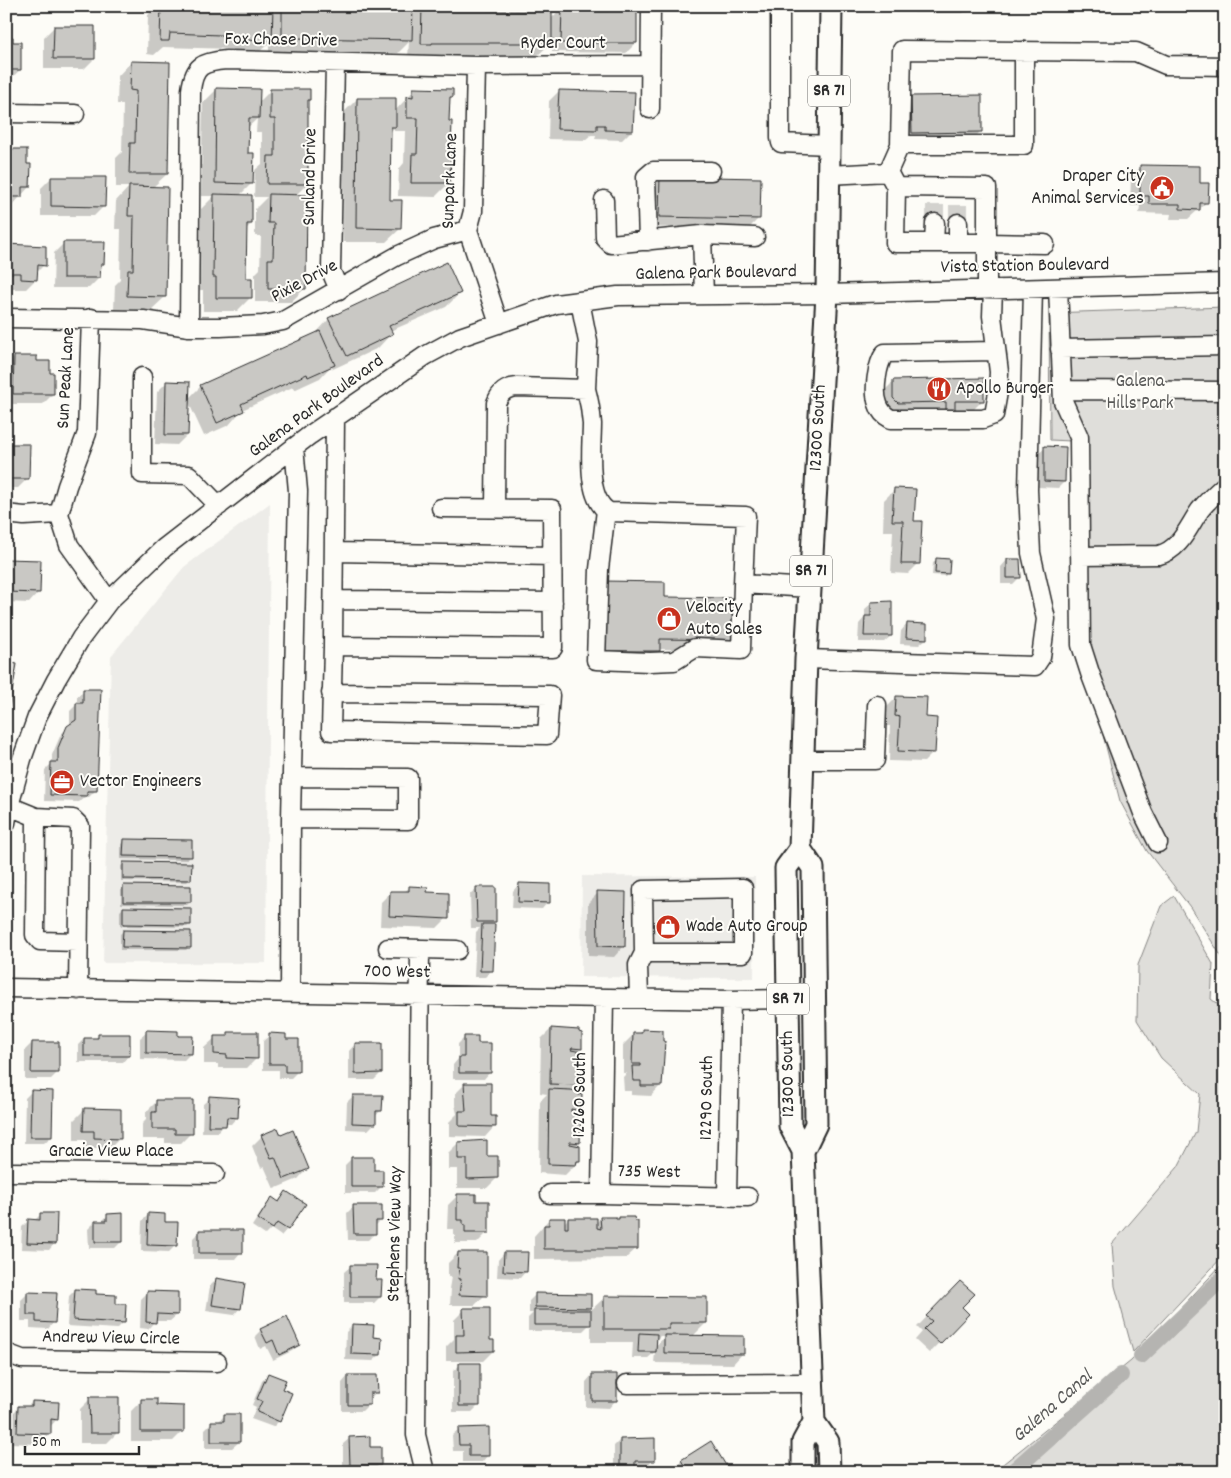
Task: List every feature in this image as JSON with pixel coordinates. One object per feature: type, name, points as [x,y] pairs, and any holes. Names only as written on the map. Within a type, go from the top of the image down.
[{"type":"main road","name":"12300 South","points":[[814,1422],[803,1151],[790,1126],[786,868],[800,848],[806,659],[827,294],[831,6]]},
{"type":"main road","name":"12300 South","points":[[800,848],[813,868],[816,1124],[803,1151]]},
{"type":"main road","name":"SR 71","points":[[803,1472],[803,1442],[814,1422]]},
{"type":"main road","points":[[814,1422],[828,1442],[828,1472]]},
{"type":"street","points":[[650,109],[651,6]]},
{"type":"street","points":[[780,6],[781,143],[829,145]]},
{"type":"street","points":[[1045,244],[895,243],[892,180],[900,145],[902,50],[1136,52],[1166,65],[1225,66]]},
{"type":"street","points":[[900,145],[1024,145],[1024,51]]},
{"type":"street","name":"Fox Chase Drive","points":[[189,327],[191,90],[193,77],[198,67],[212,61],[226,60],[476,66]]},
{"type":"street","name":"Sunland Drive","points":[[335,63],[331,271],[339,290]]},
{"type":"street","name":"Ryder Court","points":[[476,66],[650,65]]},
{"type":"street","name":"Sunpark Lane","points":[[476,66],[473,210],[468,230],[499,324]]},
{"type":"street","points":[[6,114],[75,114]]},
{"type":"street","points":[[648,241],[646,177],[653,171],[711,171]]},
{"type":"street","points":[[828,175],[892,180],[935,193],[958,193],[987,188],[987,243],[995,351],[999,372],[994,415],[983,419],[891,419],[885,415],[878,405],[876,394],[880,360],[885,353],[995,351]]},
{"type":"street","points":[[604,200],[605,238],[611,244],[702,235],[755,237]]},
{"type":"street","points":[[934,223],[934,243]]},
{"type":"street","points":[[958,223],[958,243]]},
{"type":"street","name":"Pixie Drive","points":[[6,318],[144,320],[189,327],[264,325],[283,321],[404,252],[434,239],[468,230]]},
{"type":"street","points":[[702,235],[704,295]]},
{"type":"street","name":"Vista Station Boulevard","points":[[827,294],[1225,283]]},
{"type":"street","points":[[1058,288],[1063,401],[1079,437],[1081,645],[1143,813],[1158,843]]},
{"type":"street","points":[[806,659],[1036,666],[1042,658],[1046,619],[1031,553],[1028,490],[1033,289]]},
{"type":"street","name":"Galena Park Boulevard","points":[[8,814],[22,759],[37,717],[81,638],[109,601],[164,548],[294,447],[425,356],[460,337],[556,304],[618,296],[827,294]]},
{"type":"street","points":[[580,301],[588,342],[586,389],[591,407],[593,484],[598,502],[603,509],[606,510],[609,512],[746,516],[741,650],[696,648],[674,660],[650,662],[596,660],[599,569],[606,510]]},
{"type":"street","name":"Sun Peak Lane","points":[[59,514],[67,486],[87,433],[91,318]]},
{"type":"street","points":[[1060,349],[1225,346]]},
{"type":"street","points":[[142,377],[142,474],[189,475],[218,506]]},
{"type":"street","points":[[495,508],[496,403],[499,396],[509,388],[517,387],[586,389]]},
{"type":"street","points":[[1063,390],[1225,391]]},
{"type":"street","points":[[331,693],[550,695],[547,735],[331,731],[331,693],[334,600],[335,417]]},
{"type":"street","points":[[290,993],[291,819],[298,491],[294,447]]},
{"type":"street","points":[[1080,556],[1158,555],[1167,553],[1178,544],[1201,509],[1225,485]]},
{"type":"street","points":[[333,646],[553,648],[552,508],[442,508]]},
{"type":"street","points":[[6,514],[24,516],[59,514],[69,545],[109,601]]},
{"type":"street","points":[[334,552],[552,556]]},
{"type":"street","points":[[743,584],[810,588]]},
{"type":"street","points":[[334,600],[553,602]]},
{"type":"street","points":[[802,760],[876,760],[877,705]]},
{"type":"street","points":[[291,819],[408,820],[408,778],[292,777]]},
{"type":"street","points":[[8,814],[73,819],[80,826],[78,990]]},
{"type":"street","points":[[36,817],[35,935],[40,941],[78,942]]},
{"type":"street","points":[[640,998],[638,965],[644,953],[643,890],[743,888],[743,953],[644,953]]},
{"type":"street","points":[[388,948],[456,950]]},
{"type":"street","name":"Stephens View Way","points":[[420,950],[416,1435],[425,1472]]},
{"type":"street","name":"700 West","points":[[6,988],[731,1000],[788,999]]},
{"type":"street","name":"12260 South","points":[[601,1194],[604,998]]},
{"type":"street","name":"12290 South","points":[[728,1196],[731,1000]]},
{"type":"street","name":"Gracie View Place","points":[[6,1172],[215,1174]]},
{"type":"street","name":"735 West","points":[[550,1194],[748,1197]]},
{"type":"street","name":"Andrew View Circle","points":[[6,1353],[22,1359],[217,1362]]},
{"type":"street","points":[[627,1384],[813,1383]]},
{"type":"shaded area","points":[[270,503],[266,963],[103,963],[111,656],[184,567]]},
{"type":"shaded area","name":"Wade Auto Group","points":[[582,876],[755,877],[754,978],[581,977]]},
{"type":"green space","name":"Galena Hills Park","points":[[1225,307],[1225,962],[1190,907],[1147,851],[1120,801],[1092,692],[1071,441],[1050,440],[1049,313]]},
{"type":"green space","points":[[1174,896],[1213,964],[1211,999],[1225,1010],[1225,1254],[1133,1352],[1115,1286],[1112,1244],[1178,1167],[1196,1132],[1200,1094],[1161,1058],[1137,1020],[1138,965],[1161,906]]},
{"type":"green space","points":[[1225,1261],[1225,1472],[993,1472],[1131,1361]]},
{"type":"building","points":[[161,6],[273,6],[272,41],[245,40],[245,36],[170,33],[169,41],[160,41]]},
{"type":"building","points":[[282,6],[384,9],[384,6],[413,6],[412,40],[293,38],[293,42],[282,41]]},
{"type":"building","points":[[422,6],[487,6],[487,10],[524,11],[524,6],[552,6],[552,43],[421,44]]},
{"type":"building","points":[[562,6],[592,6],[592,11],[608,11],[608,6],[637,6],[637,43],[561,43]]},
{"type":"building","points":[[917,6],[968,6],[968,11],[917,11]]},
{"type":"building","points":[[54,26],[95,26],[95,59],[53,59]]},
{"type":"building","points":[[6,37],[13,37],[13,42],[21,42],[21,70],[6,70]]},
{"type":"building","points":[[131,61],[170,62],[168,174],[129,174],[130,143],[135,143],[136,91],[130,90]]},
{"type":"building","points":[[216,88],[260,89],[259,118],[249,118],[248,153],[254,153],[253,184],[215,183]]},
{"type":"building","points":[[413,88],[453,89],[453,97],[450,97],[449,121],[452,121],[450,183],[411,183],[412,154],[417,154],[418,118],[407,118],[407,96],[413,97]]},
{"type":"building","points":[[270,89],[310,89],[310,100],[308,100],[308,184],[267,184],[268,156],[275,156],[275,119],[270,119]]},
{"type":"building","points":[[559,90],[635,92],[633,131],[605,130],[605,125],[597,125],[597,130],[557,129]]},
{"type":"building","points":[[982,95],[982,132],[912,133],[911,96]]},
{"type":"building","points":[[357,98],[396,98],[396,127],[391,127],[390,200],[402,200],[401,229],[356,228]]},
{"type":"building","points":[[6,149],[27,149],[27,164],[31,164],[30,187],[22,187],[22,197],[7,197]]},
{"type":"building","points":[[1140,165],[1200,166],[1200,183],[1209,183],[1208,203],[1200,203],[1200,210],[1180,209],[1180,204],[1149,204],[1149,196],[1140,196]]},
{"type":"building","points":[[660,176],[761,178],[760,219],[659,217]]},
{"type":"building","points":[[51,177],[106,177],[105,207],[51,206]]},
{"type":"building","points":[[129,186],[168,187],[166,297],[127,296],[128,270],[133,270],[134,216],[128,216]]},
{"type":"building","points":[[214,194],[252,195],[252,224],[247,224],[246,278],[252,278],[252,298],[216,298],[216,277],[213,277]]},
{"type":"building","points":[[269,194],[307,195],[306,289],[268,289],[268,259],[273,259],[274,223],[268,223]]},
{"type":"building","points":[[63,242],[105,242],[104,264],[101,264],[100,278],[63,278]]},
{"type":"building","points":[[6,244],[46,246],[46,266],[38,265],[37,280],[21,279],[21,273],[6,273]]},
{"type":"building","points":[[447,262],[461,293],[389,326],[393,334],[347,356],[328,318]]},
{"type":"building","points":[[320,331],[335,365],[308,377],[307,374],[241,404],[244,411],[217,423],[200,385]]},
{"type":"building","points":[[14,356],[37,356],[37,361],[50,361],[50,373],[54,373],[54,394],[13,394]]},
{"type":"building","name":"Apollo Burger","points":[[984,378],[984,401],[955,401],[955,414],[946,414],[946,402],[898,403],[893,398],[893,380]]},
{"type":"building","points":[[166,381],[190,382],[188,435],[165,435]]},
{"type":"building","points":[[6,444],[30,444],[29,479],[6,479]]},
{"type":"building","points":[[1044,446],[1066,447],[1065,482],[1044,481]]},
{"type":"building","points":[[894,488],[916,489],[914,521],[922,521],[920,564],[901,564],[903,521],[892,521]]},
{"type":"building","points":[[936,558],[950,559],[949,574],[935,573]]},
{"type":"building","points":[[6,559],[41,560],[40,593],[6,592]]},
{"type":"building","points":[[1007,559],[1020,559],[1021,578],[1007,578]]},
{"type":"building","name":"Velocity Auto Sales","points":[[604,581],[665,582],[665,597],[734,598],[733,640],[660,639],[660,651],[603,651]]},
{"type":"building","points":[[892,601],[892,636],[864,636],[865,616],[871,616],[871,602]]},
{"type":"building","points":[[907,623],[927,624],[927,639],[906,638]]},
{"type":"building","points":[[6,662],[17,664],[9,709],[6,709]]},
{"type":"building","points":[[83,689],[101,689],[97,791],[87,791],[87,796],[50,795],[51,762],[58,762],[58,748],[67,726],[76,720],[76,703],[83,703]]},
{"type":"building","points":[[896,696],[927,697],[926,717],[937,718],[935,753],[898,751],[900,717],[895,716]]},
{"type":"building","points":[[124,839],[192,840],[192,857],[123,856]]},
{"type":"building","points":[[123,862],[192,863],[191,880],[123,879]]},
{"type":"building","points":[[519,883],[550,884],[550,903],[518,902]]},
{"type":"building","points":[[123,885],[191,886],[191,902],[123,902]]},
{"type":"building","points":[[409,886],[428,887],[427,892],[449,893],[449,919],[389,916],[390,891],[409,891]]},
{"type":"building","points":[[476,887],[496,887],[496,922],[477,922]]},
{"type":"building","points":[[597,891],[626,892],[625,947],[598,946]]},
{"type":"building","points":[[123,907],[191,908],[191,925],[123,924]]},
{"type":"building","points":[[482,924],[495,924],[493,971],[480,971]]},
{"type":"building","points":[[123,930],[191,931],[191,948],[122,947]]},
{"type":"building","points":[[551,1028],[579,1030],[582,1033],[582,1049],[572,1048],[571,1050],[582,1052],[581,1082],[578,1082],[578,1085],[550,1084]]},
{"type":"building","points":[[642,1029],[663,1030],[663,1041],[665,1041],[662,1086],[641,1086],[641,1081],[633,1081],[632,1066],[641,1066],[641,1064],[632,1064],[633,1033],[642,1033]]},
{"type":"building","points":[[146,1030],[178,1031],[178,1036],[193,1036],[192,1054],[146,1053]]},
{"type":"building","points":[[228,1032],[258,1032],[258,1059],[227,1058],[227,1055],[214,1054],[214,1036],[228,1036]]},
{"type":"building","points":[[269,1033],[286,1034],[286,1039],[299,1039],[299,1072],[285,1072],[285,1064],[269,1064]]},
{"type":"building","points":[[98,1034],[130,1034],[130,1056],[84,1056],[84,1038],[98,1038]]},
{"type":"building","points":[[464,1036],[478,1036],[478,1043],[491,1043],[491,1073],[459,1073],[459,1057],[464,1057]]},
{"type":"building","points":[[32,1042],[59,1042],[59,1073],[31,1073]]},
{"type":"building","points":[[355,1043],[382,1043],[382,1073],[355,1074]]},
{"type":"building","points":[[464,1083],[491,1083],[491,1116],[496,1116],[496,1127],[459,1126],[459,1111],[466,1111]]},
{"type":"building","points":[[549,1089],[578,1091],[579,1095],[582,1094],[581,1111],[571,1109],[571,1112],[581,1113],[580,1143],[570,1142],[570,1144],[580,1146],[580,1161],[577,1161],[576,1165],[548,1164]]},
{"type":"building","points":[[31,1090],[53,1091],[52,1137],[30,1137]]},
{"type":"building","points":[[353,1095],[383,1095],[382,1111],[376,1111],[376,1124],[352,1123]]},
{"type":"building","points":[[209,1096],[239,1098],[238,1118],[227,1117],[226,1126],[208,1126]]},
{"type":"building","points":[[156,1100],[193,1100],[193,1134],[175,1134],[175,1129],[152,1129],[152,1112],[156,1112]]},
{"type":"building","points":[[84,1108],[121,1109],[121,1139],[94,1138],[94,1131],[83,1131]]},
{"type":"building","points":[[278,1128],[281,1135],[293,1130],[309,1169],[284,1179],[275,1157],[271,1158],[261,1135]]},
{"type":"building","points":[[487,1140],[487,1156],[498,1156],[498,1178],[467,1179],[467,1159],[458,1159],[458,1142]]},
{"type":"building","points":[[351,1157],[374,1157],[374,1170],[383,1170],[383,1187],[351,1187]]},
{"type":"building","points":[[286,1191],[306,1204],[288,1230],[277,1223],[273,1229],[258,1219],[272,1197],[279,1202]]},
{"type":"building","points":[[457,1194],[476,1194],[476,1201],[489,1201],[489,1233],[465,1233],[463,1220],[457,1220]]},
{"type":"building","points":[[353,1205],[382,1205],[382,1221],[376,1221],[376,1234],[354,1234]]},
{"type":"building","points":[[40,1213],[57,1213],[56,1244],[27,1243],[28,1219],[40,1220]]},
{"type":"building","points":[[123,1213],[123,1242],[95,1242],[95,1221],[107,1221],[107,1214]]},
{"type":"building","points":[[148,1213],[165,1214],[165,1222],[178,1222],[177,1246],[147,1245]]},
{"type":"building","points":[[600,1217],[616,1217],[616,1219],[619,1219],[619,1217],[634,1217],[635,1221],[638,1221],[638,1249],[544,1249],[544,1225],[549,1225],[549,1218],[565,1218],[565,1228],[568,1228],[568,1218],[597,1218],[597,1228],[601,1229]]},
{"type":"building","points":[[199,1230],[243,1230],[243,1253],[199,1253]]},
{"type":"building","points":[[458,1252],[487,1252],[487,1296],[459,1295],[461,1279],[458,1279],[460,1268],[457,1268]]},
{"type":"building","points":[[504,1252],[528,1252],[527,1272],[503,1271]]},
{"type":"building","points":[[350,1265],[377,1265],[376,1280],[382,1280],[381,1297],[350,1297]]},
{"type":"building","points":[[216,1278],[245,1283],[241,1309],[212,1305]]},
{"type":"building","points":[[960,1281],[975,1294],[962,1307],[969,1314],[940,1344],[924,1329],[932,1321],[926,1316]]},
{"type":"building","points":[[75,1289],[96,1290],[96,1294],[116,1295],[116,1304],[126,1304],[125,1323],[73,1320]]},
{"type":"building","points":[[147,1291],[178,1292],[178,1315],[157,1314],[156,1323],[146,1322]]},
{"type":"building","points":[[27,1292],[57,1293],[55,1323],[36,1322],[36,1315],[27,1315]]},
{"type":"building","points":[[535,1293],[591,1294],[591,1308],[535,1307]]},
{"type":"building","points":[[604,1296],[707,1297],[707,1323],[669,1323],[669,1329],[604,1329]]},
{"type":"building","points":[[463,1308],[490,1308],[490,1340],[494,1340],[494,1351],[456,1352],[456,1335],[464,1335]]},
{"type":"building","points":[[534,1310],[591,1310],[591,1325],[534,1325]]},
{"type":"building","points":[[287,1316],[300,1345],[279,1355],[273,1340],[267,1343],[260,1329]]},
{"type":"building","points":[[352,1324],[374,1325],[373,1337],[382,1338],[381,1355],[351,1354]]},
{"type":"building","points":[[639,1333],[657,1334],[656,1352],[638,1352]]},
{"type":"building","points":[[664,1335],[744,1336],[744,1354],[664,1353]]},
{"type":"building","points":[[459,1363],[480,1363],[480,1406],[459,1406]]},
{"type":"building","points":[[268,1373],[286,1380],[282,1389],[292,1393],[280,1422],[257,1412],[262,1401],[257,1399]]},
{"type":"building","points":[[592,1374],[617,1374],[617,1401],[592,1401]]},
{"type":"building","points":[[348,1375],[377,1375],[378,1393],[370,1393],[370,1405],[348,1405]]},
{"type":"building","points":[[89,1397],[119,1397],[119,1433],[90,1433]]},
{"type":"building","points":[[141,1399],[157,1399],[157,1405],[184,1406],[184,1432],[141,1432]]},
{"type":"building","points":[[32,1401],[59,1402],[58,1420],[51,1419],[51,1434],[17,1433],[18,1406],[32,1406]]},
{"type":"building","points":[[224,1414],[240,1414],[240,1442],[211,1442],[211,1421],[224,1421]]},
{"type":"building","points":[[489,1427],[489,1456],[469,1456],[469,1445],[459,1445],[458,1428]]},
{"type":"building","points":[[370,1436],[370,1447],[381,1447],[381,1465],[350,1465],[349,1437]]},
{"type":"building","points":[[655,1438],[655,1461],[635,1461],[635,1469],[620,1469],[620,1439]]},
{"type":"building","points":[[711,1441],[730,1472],[701,1472],[699,1469],[695,1472],[688,1472],[681,1460]]},
{"type":"building","points":[[190,1469],[234,1471],[234,1472],[190,1472]]},
{"type":"waterway","name":"Galena Canal","points":[[1141,1356],[1225,1276]]},
{"type":"waterway","name":"Galena Canal","points":[[1012,1472],[1121,1375]]},
{"type":"tunnel","points":[[958,198],[958,223]]},
{"type":"tunnel","points":[[935,199],[935,223]]},
{"type":"place","name":"Draper City Animal Services","points":[[1162,188]]},
{"type":"place","name":"Apollo Burger","points":[[939,389]]},
{"type":"place","name":"Velocity Auto Sales","points":[[669,619]]},
{"type":"place","name":"Vector Engineers","points":[[62,782]]},
{"type":"place","name":"Wade Auto Group","points":[[668,927]]}]
